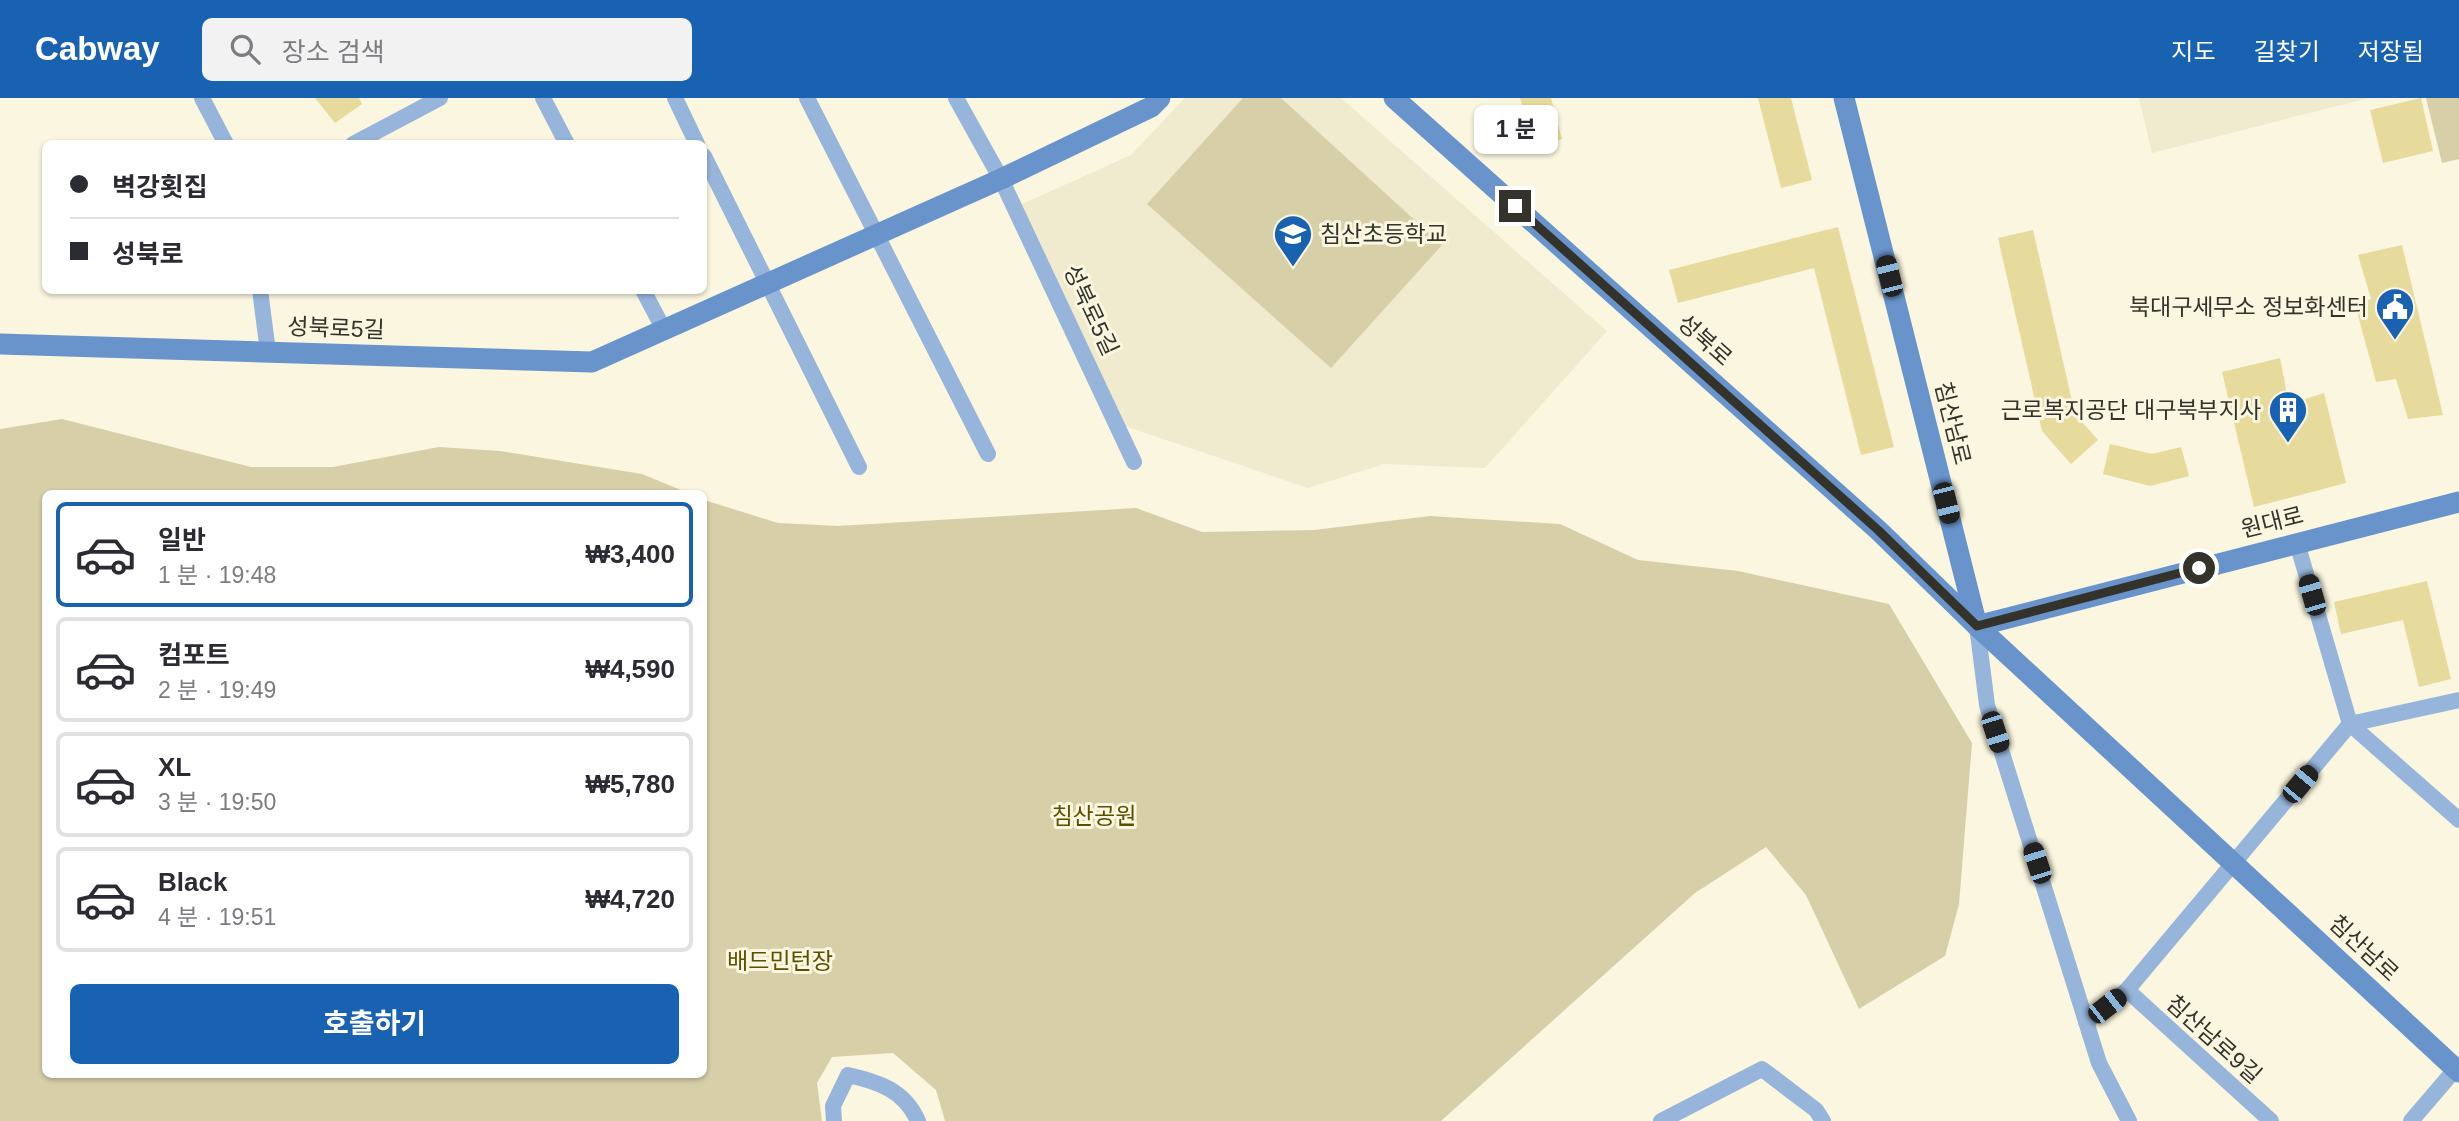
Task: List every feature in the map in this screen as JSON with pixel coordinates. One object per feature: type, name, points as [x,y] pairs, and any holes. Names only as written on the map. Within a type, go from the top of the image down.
[{"type":"main road","name":"성북로","points":[[1394,98],[1878,530],[1977,626]]},
{"type":"main road","name":"침산남로","points":[[1844,98],[1977,626],[2458,1069]]},
{"type":"main road","name":"성북로5길","points":[[0,344],[592,362],[1001,179],[1150,101]]},
{"type":"main road","name":"원대로","points":[[1977,626],[2459,502]]},
{"type":"street","points":[[202,98],[224,140]]},
{"type":"street","points":[[361,140],[440,98]]},
{"type":"street","points":[[543,98],[565,140]]},
{"type":"street","points":[[675,98],[695,140]]},
{"type":"street","points":[[807,98],[988,454]]},
{"type":"street","name":"성북로5길","points":[[956,98],[1001,179],[1134,462]]},
{"type":"street","points":[[707,162],[859,467]]},
{"type":"street","points":[[261,294],[268,352]]},
{"type":"street","points":[[645,294],[664,330]]},
{"type":"street","points":[[2297,543],[2350,724],[2459,820]]},
{"type":"street","points":[[1977,626],[1987,705],[2099,1063],[2129,1121]]},
{"type":"street","points":[[2086,1022],[2127,990],[2350,724],[2459,700]]},
{"type":"street","name":"침산남로9길","points":[[2127,990],[2271,1121]]},
{"type":"street","points":[[1661,1121],[1762,1069],[1816,1110],[1823,1121]]},
{"type":"street","points":[[2411,1121],[2458,1069]]},
{"type":"street","points":[[834,1121],[833,1106],[848,1074],[882,1083],[912,1108],[918,1121]]},
{"type":"shaded area","name":"침산초등학교","points":[[1185,98],[1341,98],[1607,331],[1485,468],[1384,464],[1308,488],[1125,426],[1020,205],[1131,155]]},
{"type":"shaded area","points":[[2139,98],[2369,98],[2152,153]]},
{"type":"green space","points":[[1243,98],[1281,98],[1442,245],[1331,368],[1147,204]]},
{"type":"green space","points":[[2426,98],[2459,98],[2459,159],[2442,163]]},
{"type":"green space","name":"침산공원","points":[[62,419],[251,467],[333,467],[439,447],[500,451],[642,474],[681,490],[42,490],[42,1078],[707,1078],[707,501],[778,523],[838,526],[1136,508],[1202,532],[1314,530],[1430,516],[1560,524],[1638,560],[1738,571],[1889,604],[1972,743],[1959,904],[1945,956],[1859,1009],[1806,895],[1766,847],[1695,893],[1441,1121],[945,1121],[936,1090],[893,1053],[832,1057],[817,1083],[822,1121],[0,1121],[0,429]]},
{"type":"building","points":[[315,98],[359,98],[362,104],[335,123]]},
{"type":"building","points":[[1520,98],[1551,98],[1562,139],[1534,147]]},
{"type":"building","points":[[1758,98],[1791,98],[1812,180],[1781,188]]},
{"type":"building","points":[[2421,98],[2433,151],[2383,163],[2370,110]]},
{"type":"building","points":[[1838,227],[1894,447],[1861,455],[1814,268],[1678,303],[1669,270]]},
{"type":"building","points":[[2033,230],[2075,414],[2098,440],[2071,464],[2042,431],[1998,238]]},
{"type":"building","name":"북대구세무소 정보화센터","points":[[2402,245],[2443,415],[2408,419],[2396,379],[2376,382],[2355,304],[2371,299],[2358,255]]},
{"type":"building","name":"근로복지공단 대구북부지사","points":[[2280,358],[2289,404],[2324,393],[2346,483],[2254,507],[2222,372]]},
{"type":"building","points":[[2110,444],[2152,454],[2181,447],[2189,476],[2150,486],[2103,474]]},
{"type":"building","points":[[2427,581],[2451,679],[2419,687],[2403,620],[2341,634],[2334,602]]},
{"type":"place","name":"침산초등학교","points":[[1293,268]]},
{"type":"place","name":"북대구세무소 정보화센터","points":[[2395,341]]},
{"type":"place","name":"근로복지공단 대구북부지사","points":[[2288,444]]},
{"type":"route","points":[[1515,206],[1878,530],[1977,626],[2199,568]]},
{"type":"park label","name":"배드민턴장","points":[[780,961]]}]
